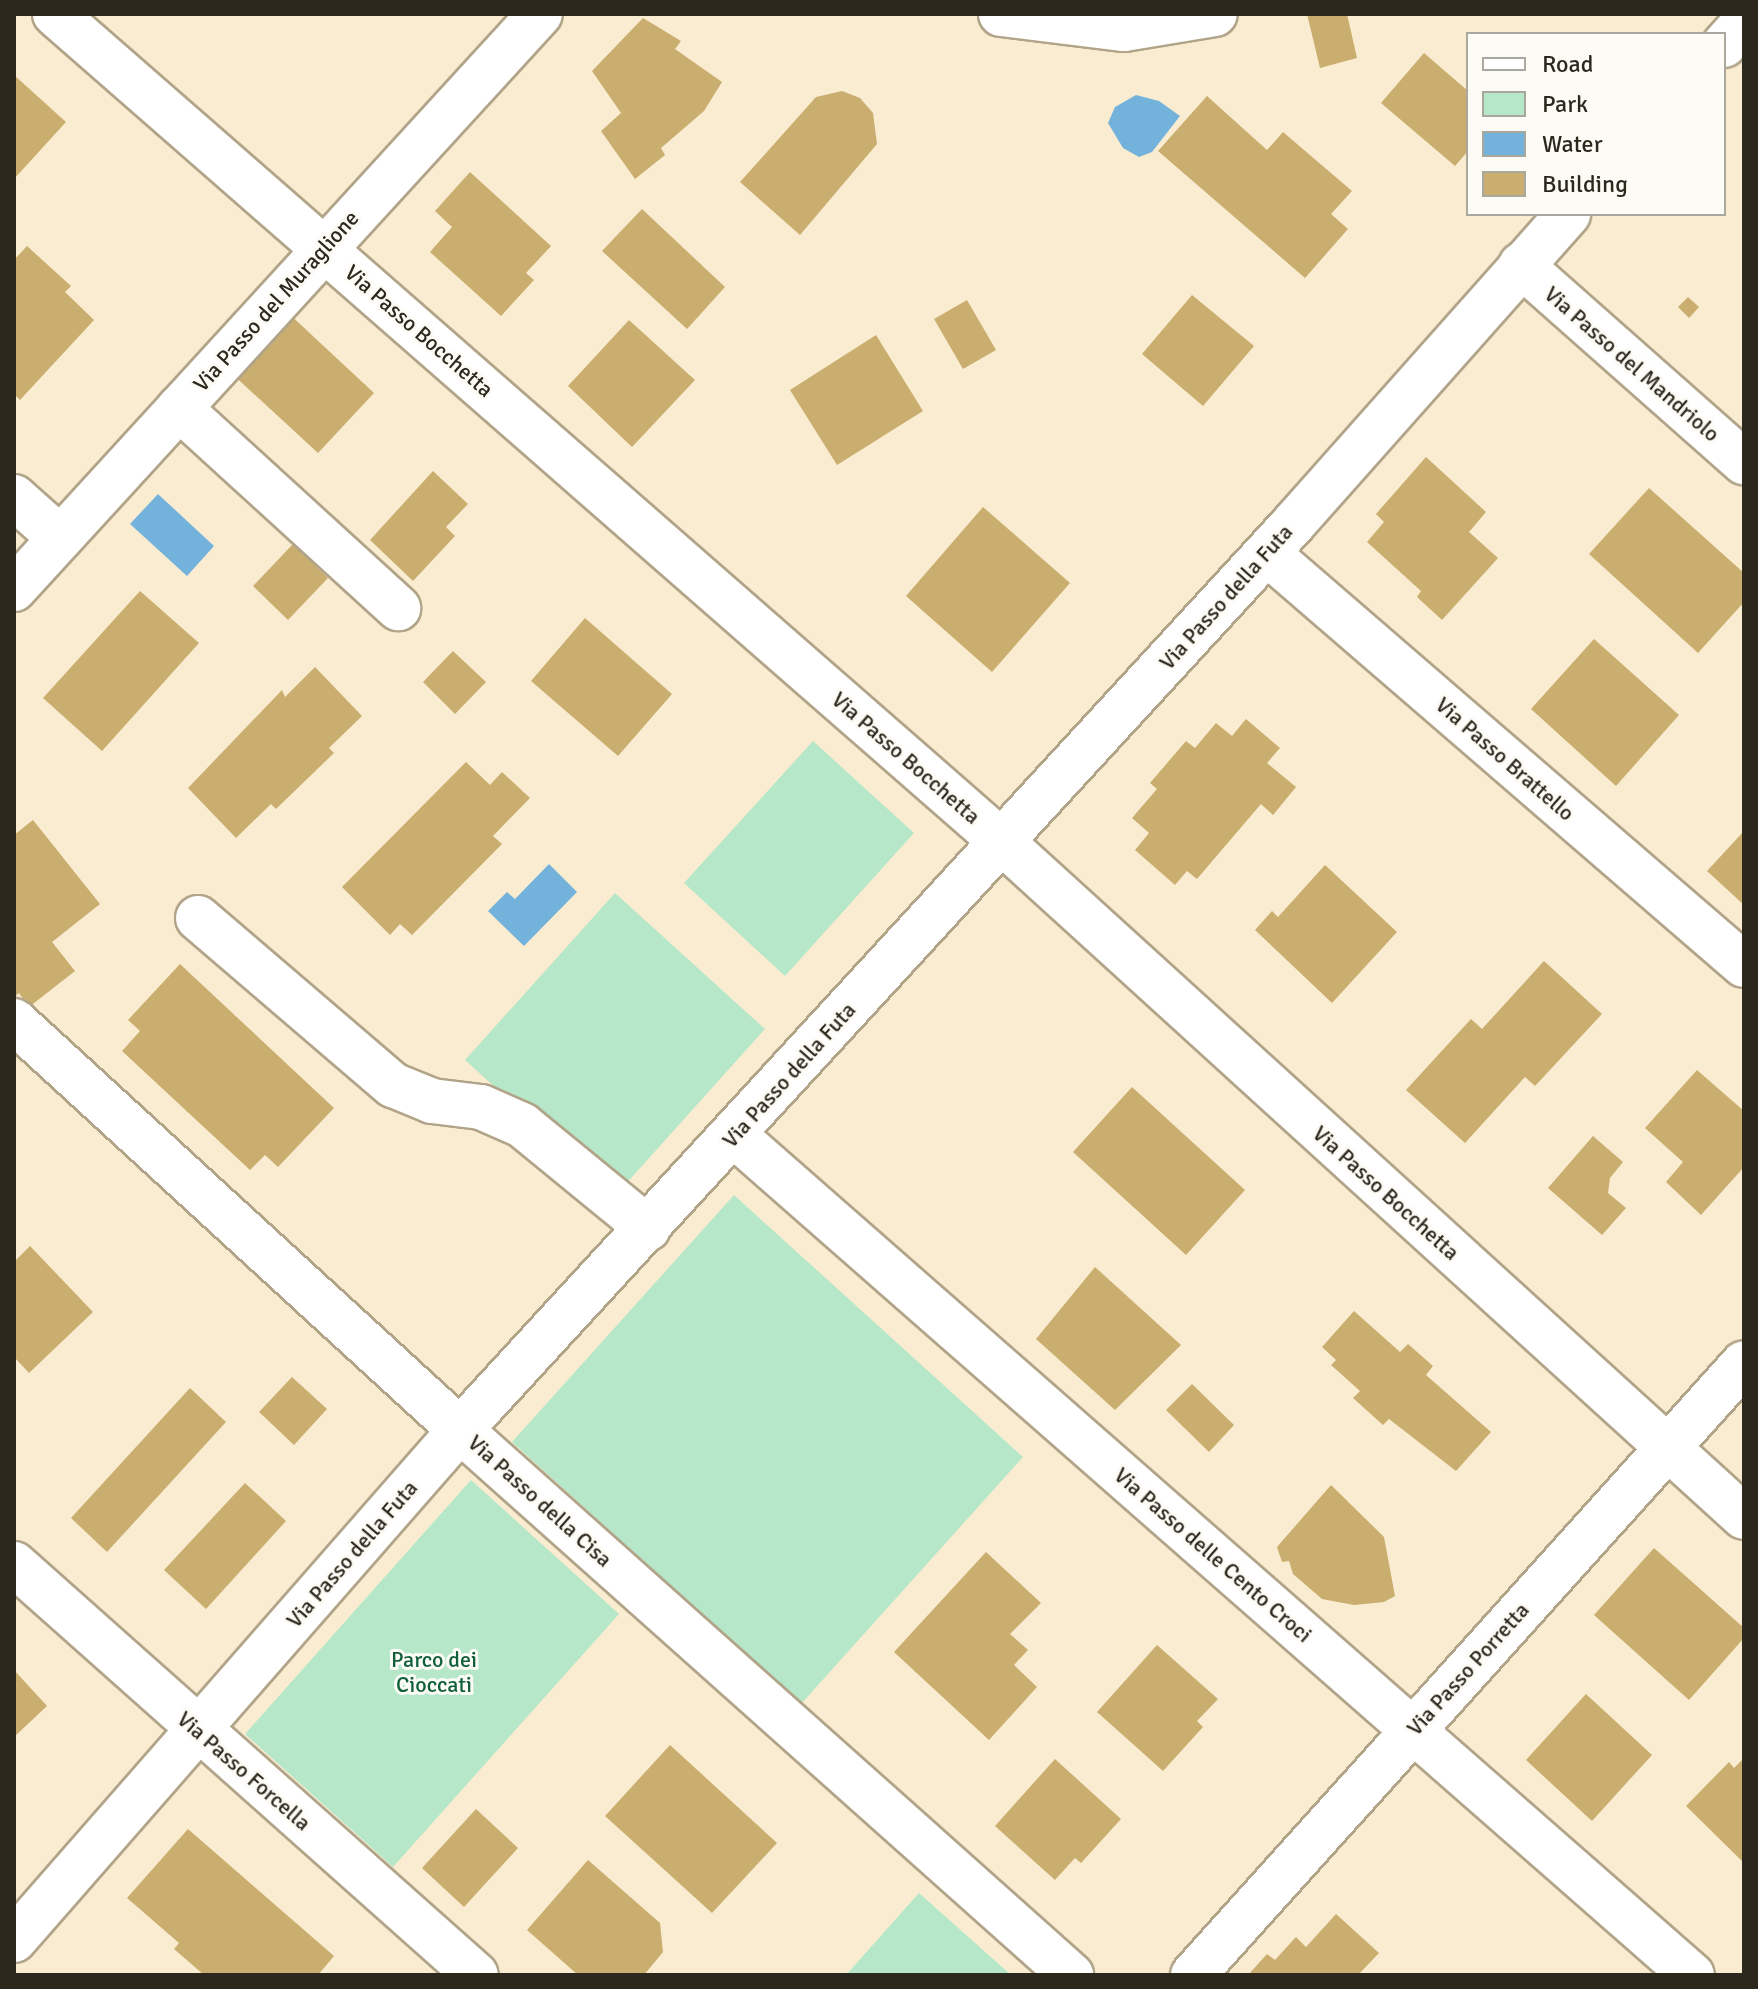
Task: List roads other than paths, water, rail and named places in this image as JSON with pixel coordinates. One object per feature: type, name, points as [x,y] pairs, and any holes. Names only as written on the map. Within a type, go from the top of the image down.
[{"type":"street","name":"Via Passo Bocchetta","points":[[55,14],[1002,842],[1744,1517]]},
{"type":"street","name":"Via Passo del Muraglione","points":[[14,589],[540,14]]},
{"type":"street","points":[[1001,14],[1124,29],[1215,14]]},
{"type":"street","points":[[1726,43],[1744,23]]},
{"type":"street","name":"Via Passo della Futa","points":[[14,1940],[460,1430],[1267,553],[1566,216]]},
{"type":"street","name":"Via Passo del Mandriolo","points":[[1521,265],[1744,462]]},
{"type":"street","points":[[179,408],[398,608]]},
{"type":"street","points":[[14,497],[60,538]]},
{"type":"street","name":"Via Passo Brattello","points":[[1267,553],[1744,965]]},
{"type":"street","points":[[198,918],[393,1085],[432,1101],[481,1107],[522,1125],[648,1228]]},
{"type":"street","name":"Via Passo della Cisa","points":[[14,1021],[460,1430],[1071,1975]]},
{"type":"street","name":"Via Passo delle Cento Croci","points":[[734,1135],[1692,1975]]},
{"type":"street","name":"Via Passo Porretta","points":[[1193,1975],[1744,1363]]},
{"type":"street","name":"Via Passo Forcella","points":[[14,1564],[198,1731],[476,1975]]},
{"type":"water","points":[[1136,95],[1159,101],[1180,116],[1152,152],[1139,157],[1123,148],[1108,123],[1115,107]]},
{"type":"water","points":[[158,494],[214,546],[187,576],[130,524]]},
{"type":"water","points":[[549,864],[577,892],[524,946],[488,911],[507,892],[515,899]]},
{"type":"park label","name":"Parco dei Cioccati","points":[[434,1672]]}]
